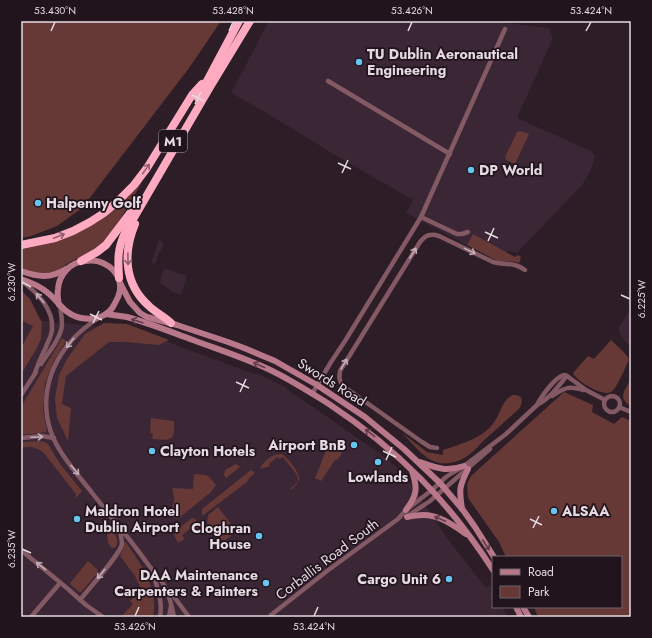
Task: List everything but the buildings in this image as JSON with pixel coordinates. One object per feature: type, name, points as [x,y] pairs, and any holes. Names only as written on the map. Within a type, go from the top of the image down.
[{"type":"highway","name":"M1","points":[[80,261],[97,252],[106,245],[134,209],[197,100],[239,21]]},
{"type":"highway","name":"M1","points":[[120,281],[118,250],[125,233],[148,196],[247,21]]},
{"type":"highway","name":"M1","points":[[210,87],[250,21]]},
{"type":"highway","name":"M1","points":[[21,246],[55,238],[73,231],[104,213],[119,200],[134,185],[147,168],[192,95],[211,73]]},
{"type":"highway","name":"M1","points":[[148,196],[130,236],[127,254],[129,274],[138,293],[144,301],[150,308],[171,323]]},
{"type":"main road","points":[[21,271],[44,277],[52,276],[80,261],[101,262],[114,271],[120,281],[120,292],[114,306],[106,314],[99,318],[89,319],[72,316],[42,289],[21,280]]},
{"type":"main road","points":[[60,305],[58,289],[59,282],[69,267]]},
{"type":"main road","name":"Swords Road","points":[[120,281],[130,302],[140,313],[147,317],[171,323],[244,348],[275,361],[318,385],[369,420],[417,460],[440,483],[475,527],[493,556]]},
{"type":"main road","name":"Swords Road","points":[[106,314],[126,317],[143,322],[236,355],[266,368],[312,394],[359,424],[385,445],[437,495],[492,569]]},
{"type":"main road","points":[[417,460],[443,469],[466,467],[460,488],[462,510]]},
{"type":"main road","points":[[406,510],[416,492],[415,481],[410,468]]},
{"type":"main road","points":[[407,517],[422,515],[433,516],[444,520],[469,536]]},
{"type":"main road","points":[[516,608],[521,617]]},
{"type":"main road","points":[[524,608],[529,617]]},
{"type":"street","points":[[312,394],[330,362],[345,341],[421,217],[505,29]]},
{"type":"street","points":[[328,81],[450,154]]},
{"type":"street","points":[[421,217],[457,234],[468,232]]},
{"type":"street","points":[[436,448],[430,447],[422,442],[344,386],[340,381],[340,371],[423,237],[433,234],[493,262],[499,264],[515,264],[525,270]]},
{"type":"street","points":[[21,280],[40,298],[47,308],[52,321],[50,336],[35,373]]},
{"type":"street","points":[[21,395],[61,333],[62,325],[60,305]]},
{"type":"street","points":[[99,318],[84,328],[72,341],[56,363],[51,375],[46,396],[46,409],[51,432],[62,455],[159,577],[166,591],[174,617]]},
{"type":"street","points":[[466,467],[506,434],[537,405],[559,377],[564,375],[568,376],[586,390],[605,400]]},
{"type":"street","points":[[537,405],[543,403],[568,376]]},
{"type":"street","points":[[547,398],[565,388],[574,387],[586,390]]},
{"type":"street","points":[[609,396],[614,396],[620,402],[619,407],[616,411],[611,412],[604,408],[604,402],[609,396]]},
{"type":"street","points":[[619,407],[631,412]]},
{"type":"street","points":[[21,438],[42,436],[54,438]]},
{"type":"street","name":"Corballis Road South","points":[[269,616],[398,519],[406,510],[452,473],[466,467]]},
{"type":"street","name":"Corballis Road South","points":[[398,519],[407,517],[437,495],[466,467]]},
{"type":"street","points":[[80,600],[114,558],[120,548],[122,544],[120,528]]},
{"type":"street","points":[[21,550],[92,610],[103,617]]},
{"type":"street","points":[[152,570],[160,599],[160,617]]},
{"type":"street","points":[[31,617],[60,582]]},
{"type":"street","points":[[166,591],[172,594],[189,617]]},
{"type":"street","points":[[169,617],[171,606]]},
{"type":"shaded area","points":[[269,21],[502,21],[505,23],[549,28],[553,38],[517,118],[591,151],[595,156],[591,170],[582,185],[517,253],[508,251],[495,260],[406,213],[413,200],[231,93]]},
{"type":"shaded area","points":[[159,240],[164,243],[155,264],[151,263]]},
{"type":"shaded area","points":[[164,268],[187,276],[181,295],[174,293],[160,283]]},
{"type":"shaded area","points":[[21,290],[30,299],[42,323],[41,339],[21,374],[21,348],[33,326],[21,320]]},
{"type":"shaded area","points":[[631,308],[631,348],[620,335],[619,327]]},
{"type":"shaded area","points":[[21,311],[43,321],[136,330],[254,374],[256,373],[287,388],[286,389],[379,453],[404,473],[447,538],[486,588],[491,585],[492,586],[492,608],[502,608],[508,617],[21,617]]},
{"type":"shaded area","points":[[106,523],[116,537],[116,547],[112,548],[108,543]]},
{"type":"green space","points":[[21,21],[221,21],[189,68],[82,208],[57,226],[31,236],[21,238]]},
{"type":"green space","points":[[520,131],[529,134],[515,164],[506,160],[505,157],[517,132]]},
{"type":"green space","points":[[140,181],[142,182],[117,225],[105,241],[94,250],[70,262],[57,271],[41,274],[21,269],[21,248],[79,230]]},
{"type":"green space","points":[[473,234],[515,257],[518,255],[521,257],[519,264],[517,262],[498,261],[467,245]]},
{"type":"green space","points":[[104,323],[127,324],[169,340],[159,345],[109,342],[66,376],[62,404],[71,408],[68,441],[57,418],[55,399],[59,375],[67,359],[85,334]]},
{"type":"green space","points":[[62,338],[66,341],[54,361],[45,383],[43,410],[47,432],[21,435],[21,407]]},
{"type":"green space","points":[[611,340],[627,356],[628,362],[623,374],[613,390],[607,393],[596,390],[584,384],[573,373],[588,356],[594,359]]},
{"type":"green space","points":[[631,379],[631,406],[624,400],[623,397]]},
{"type":"green space","name":"ALSAA","points":[[564,392],[593,405],[592,412],[614,424],[622,417],[631,421],[631,617],[538,617],[534,608],[622,608],[622,556],[506,556],[499,542],[468,498],[467,484],[471,476]]},
{"type":"green space","points":[[513,395],[521,398],[522,403],[520,408],[476,449],[458,461],[443,463],[429,459],[402,433],[427,452],[443,455],[443,450],[470,440],[488,430],[495,421],[503,404]]},
{"type":"green space","points":[[151,418],[174,421],[174,433],[170,439],[152,439],[153,434],[150,433]]},
{"type":"green space","points":[[39,441],[48,444],[60,464],[82,491],[76,498],[76,494],[43,452],[32,447],[21,448],[21,442]]},
{"type":"green space","points":[[337,441],[334,447],[342,453],[338,459],[335,460],[321,481],[315,478],[329,443]]},
{"type":"green space","points":[[282,454],[294,466],[299,477],[298,483],[291,490],[290,489],[298,482],[297,475],[283,457],[280,459],[277,457],[269,464],[270,466],[260,469],[268,459],[275,455]]},
{"type":"green space","points":[[236,464],[240,467],[226,478],[224,475],[225,470]]},
{"type":"green space","points":[[251,470],[255,473],[247,482],[202,516],[202,509]]},
{"type":"green space","points":[[194,474],[207,476],[216,485],[211,492],[179,518],[174,518],[170,511],[174,502],[173,488],[193,489]]},
{"type":"green space","points":[[218,507],[235,531],[226,540],[220,539],[207,523],[208,515]]},
{"type":"green space","points":[[192,518],[195,519],[202,528],[199,531],[194,526],[182,535],[185,539],[178,543],[174,535],[175,531]]},
{"type":"green space","points":[[125,541],[137,558],[151,586],[154,606],[153,617],[121,617],[133,604],[130,601],[141,589],[135,576],[120,556]]},
{"type":"green space","points":[[88,561],[98,570],[96,575],[81,592],[79,592],[70,584]]},
{"type":"place","name":"TU Dublin Aeronautical Engineering","points":[[359,62]]},
{"type":"place","name":"DP World","points":[[471,170]]},
{"type":"place","name":"Halpenny Golf","points":[[38,203]]},
{"type":"place","name":"Airport BnB","points":[[354,445]]},
{"type":"place","name":"Clayton Hotels","points":[[152,451]]},
{"type":"place","name":"Lowlands","points":[[378,462]]},
{"type":"place","name":"ALSAA","points":[[554,511]]},
{"type":"place","name":"Maldron Hotel Dublin Airport","points":[[77,519]]},
{"type":"place","name":"Cloghran House","points":[[259,536]]},
{"type":"place","name":"Cargo Unit 6","points":[[449,579]]},
{"type":"place","name":"DAA Maintenance Carpenters & Painters","points":[[266,583]]}]
